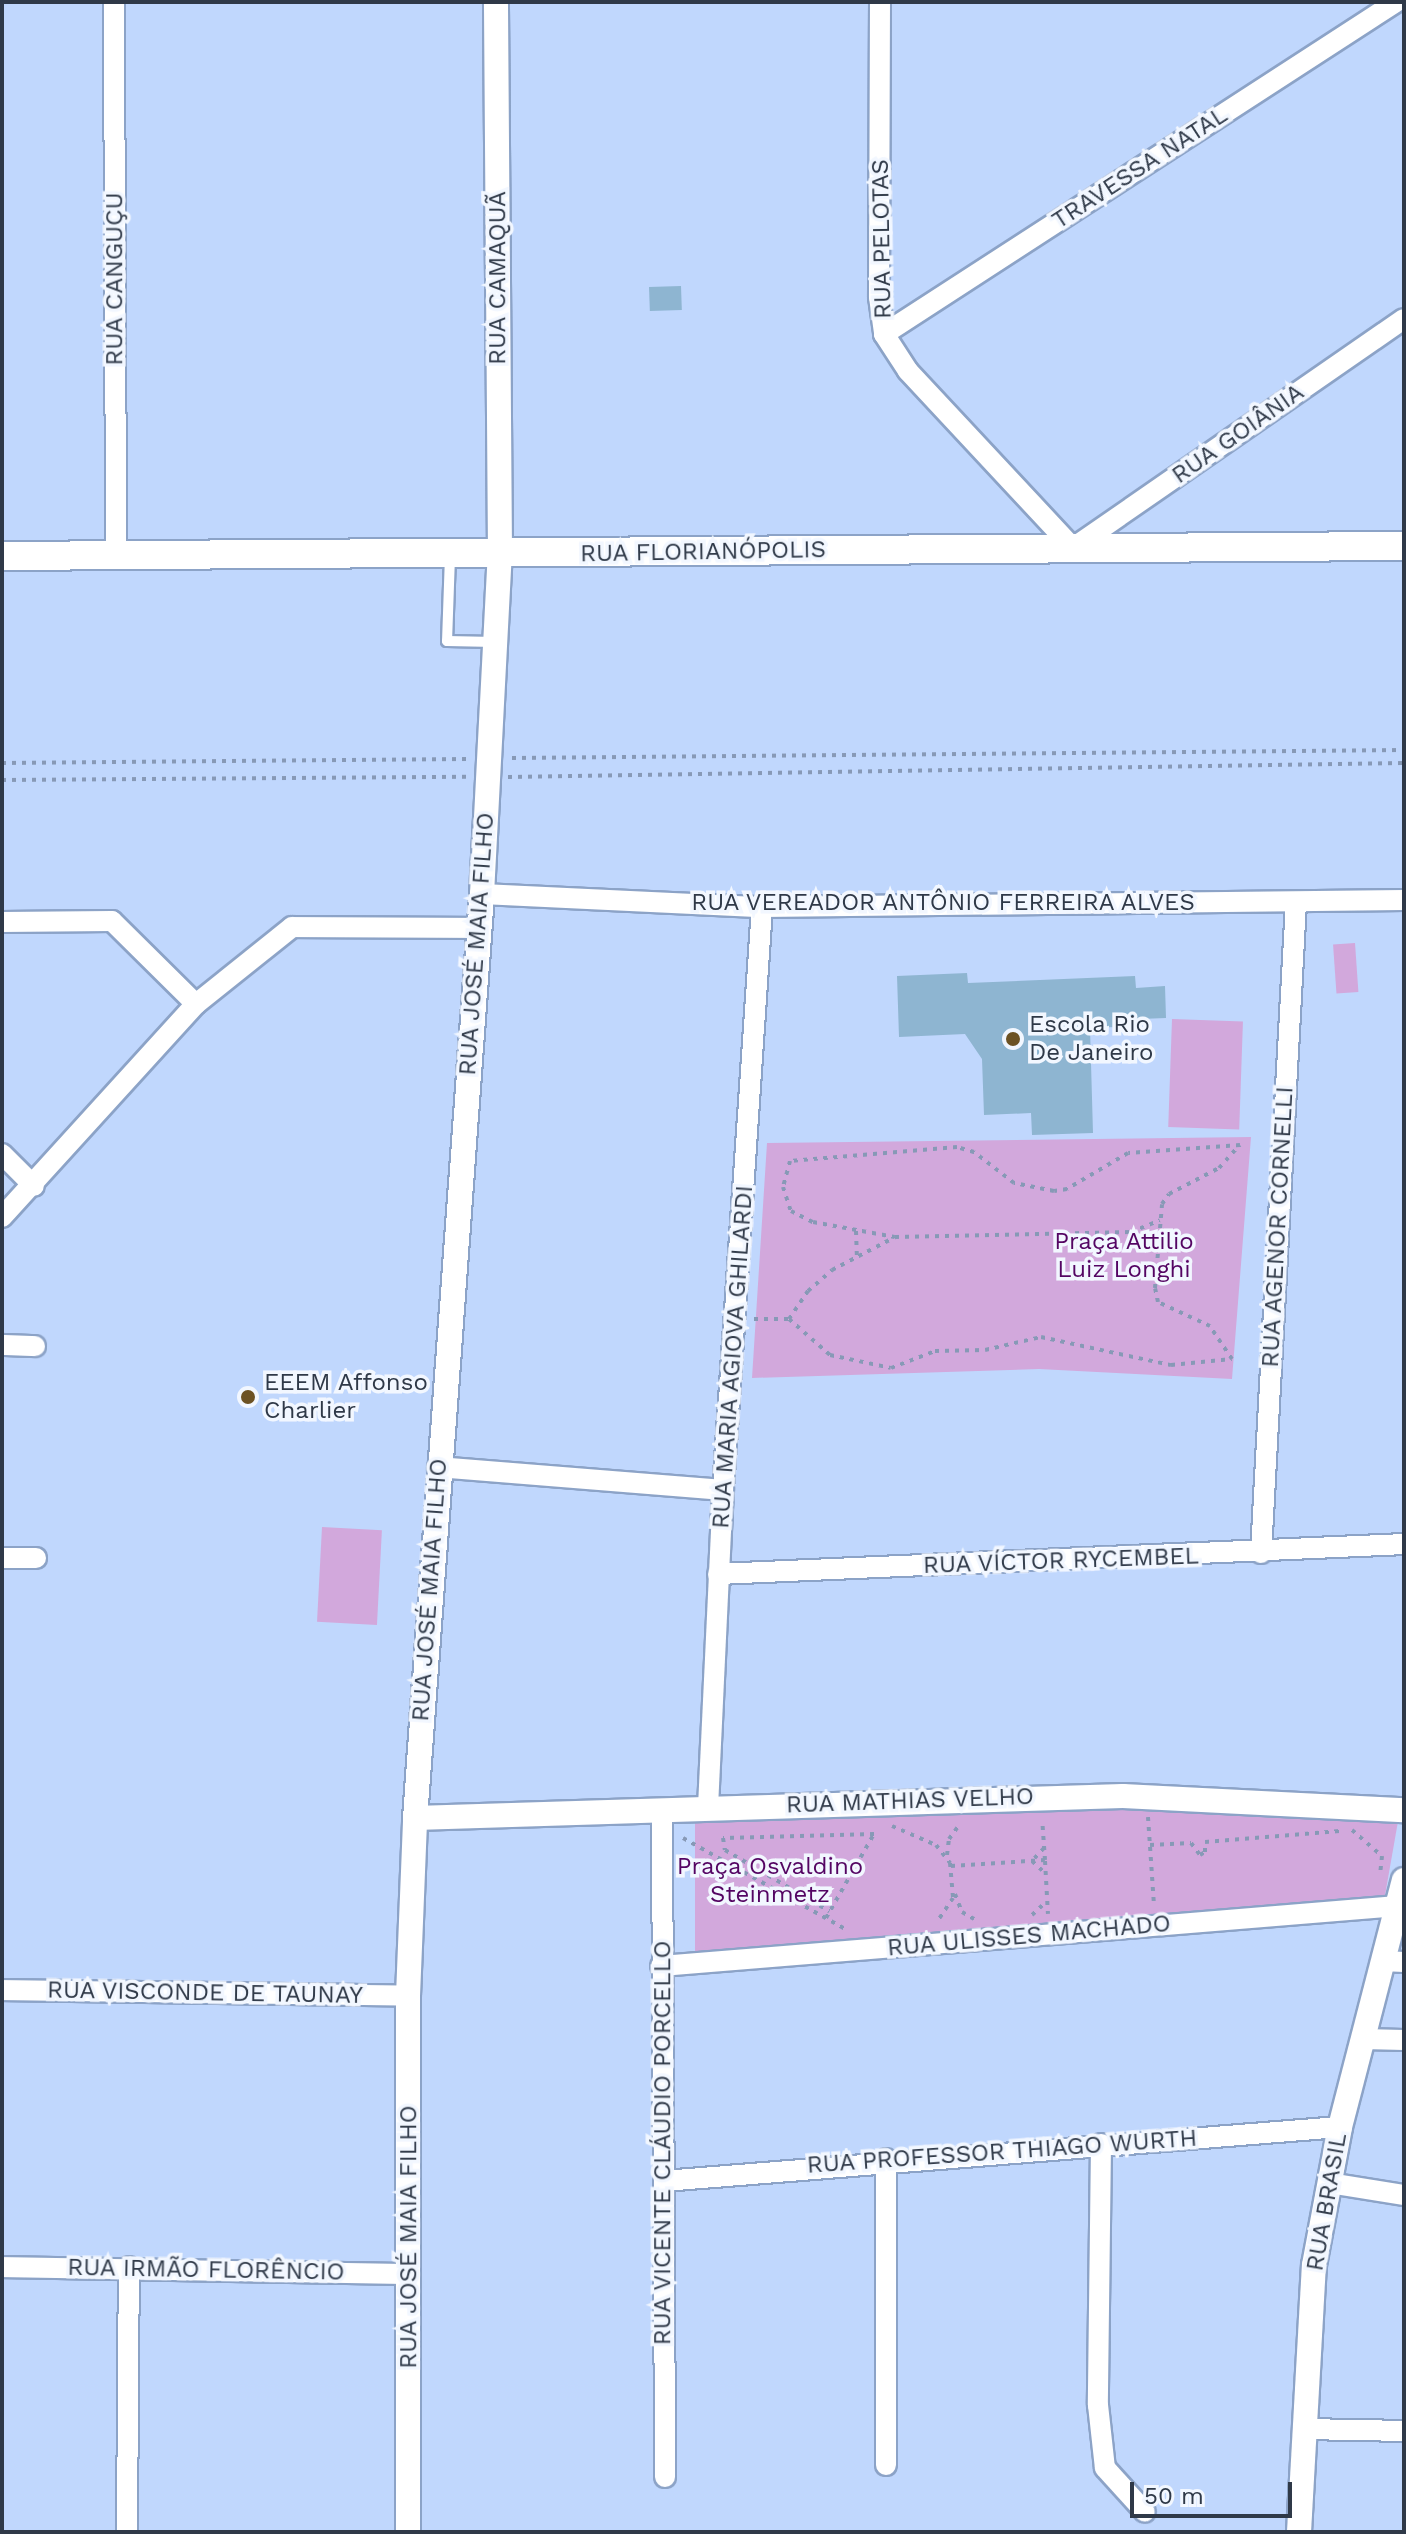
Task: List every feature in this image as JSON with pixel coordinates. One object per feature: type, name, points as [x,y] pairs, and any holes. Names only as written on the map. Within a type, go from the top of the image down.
[{"type":"main road","name":"RUA FLORIANÓPOLIS","points":[[2,556],[1404,546]]},
{"type":"street","name":"RUA CANGUÇU","points":[[114,2],[116,555]]},
{"type":"street","name":"RUA CAMAQUÃ","points":[[496,2],[500,553]]},
{"type":"street","name":"TRAVESSA NATAL","points":[[884,334],[1396,2]]},
{"type":"street","name":"RUA PELOTAS","points":[[886,5],[879,297],[884,334],[908,371],[1073,548]]},
{"type":"street","name":"RUA GOIÂNIA","points":[[1073,548],[1404,319]]},
{"type":"street","name":"RUA JOSÉ MAIA FILHO","points":[[408,2532],[408,1996],[415,1818],[438,1467],[482,894],[500,553]]},
{"type":"street","name":"RUA VEREADOR ANTÔNIO FERREIRA ALVES","points":[[482,894],[762,907],[1404,900]]},
{"type":"street","name":"RUA AGENOR CORNELLI","points":[[1261,1553],[1296,902]]},
{"type":"street","name":"RUA MARIA AGIOVA GHILARDI","points":[[708,1807],[723,1490],[762,907]]},
{"type":"street","points":[[2,922],[112,921],[196,1004]]},
{"type":"street","points":[[2,1217],[34,1186],[196,1004],[292,927],[479,928]]},
{"type":"street","points":[[2,1154],[34,1186]]},
{"type":"street","points":[[2,1345],[35,1346]]},
{"type":"street","points":[[438,1467],[723,1490]]},
{"type":"street","name":"RUA VÍCTOR RYCEMBEL","points":[[718,1574],[1261,1553],[1404,1544]]},
{"type":"street","points":[[2,1558],[36,1558]]},
{"type":"street","name":"RUA MATHIAS VELHO","points":[[415,1818],[1123,1796],[1404,1810]]},
{"type":"street","name":"RUA VICENTE CLÁUDIO PORCELLO","points":[[662,1810],[665,2477]]},
{"type":"street","name":"RUA BRASIL","points":[[1299,2532],[1314,2265],[1340,2127],[1363,2039],[1394,1962],[1398,1906],[1404,1880]]},
{"type":"street","name":"RUA ULISSES MACHADO","points":[[661,1966],[1398,1906]]},
{"type":"street","name":"RUA VISCONDE DE TAUNAY","points":[[2,1990],[408,1996]]},
{"type":"street","points":[[1363,2039],[1404,2040]]},
{"type":"street","name":"RUA PROFESSOR THIAGO WURTH","points":[[664,2181],[886,2159],[1340,2127]]},
{"type":"street","points":[[1101,2144],[1098,2405],[1105,2468],[1145,2512]]},
{"type":"street","points":[[886,2159],[886,2465]]},
{"type":"street","points":[[1329,2183],[1404,2195]]},
{"type":"street","name":"RUA IRMÃO FLORÊNCIO","points":[[2,2267],[409,2274]]},
{"type":"street","points":[[127,2532],[129,2267]]},
{"type":"street","points":[[1303,2429],[1404,2431]]},
{"type":"lane","points":[[450,554],[447,641],[495,642]]},
{"type":"path","points":[[2,780],[1404,750]]},
{"type":"path","points":[[2,763],[488,768],[1404,763]]},
{"type":"path","points":[[736,1319],[789,1319],[830,1355],[891,1368],[935,1351],[985,1350],[1041,1337],[1171,1365],[1232,1359],[1210,1326],[1158,1302],[1158,1245],[1160,1220],[1169,1194],[1219,1168],[1240,1145],[1128,1153],[1067,1189],[1054,1191],[1014,1183],[974,1152],[957,1147],[790,1161],[783,1187],[791,1211],[813,1222],[895,1237],[1131,1232],[1160,1220]]},
{"type":"path","points":[[856,1231],[857,1256]]},
{"type":"path","points":[[1131,1232],[1158,1245]]},
{"type":"path","points":[[789,1319],[808,1291],[857,1256],[895,1237]]},
{"type":"path","points":[[1135,1814],[1163,1816]]},
{"type":"path","points":[[1147,1815],[1154,1906]]},
{"type":"path","points":[[1042,1816],[1048,1914]]},
{"type":"path","points":[[1043,1833],[1030,1818],[1056,1816]]},
{"type":"path","points":[[947,1857],[949,1839],[964,1819],[951,1820]]},
{"type":"path","points":[[910,1822],[882,1823],[925,1839],[947,1857],[954,1892],[962,1912],[974,1919]]},
{"type":"path","points":[[1289,1826],[1353,1830],[1382,1856],[1376,1885]]},
{"type":"path","points":[[1150,1845],[1191,1843],[1200,1855],[1205,1842],[1353,1830]]},
{"type":"path","points":[[826,1918],[874,1834],[723,1838],[725,1850],[829,1911]]},
{"type":"path","points":[[680,1836],[845,1929]]},
{"type":"path","points":[[1032,1861],[1044,1845]]},
{"type":"path","points":[[951,1866],[1045,1860]]},
{"type":"path","points":[[1032,1861],[1046,1878]]},
{"type":"path","points":[[937,1922],[954,1892]]},
{"type":"path","points":[[1047,1899],[1030,1915],[1063,1913]]},
{"type":"path","points":[[1139,1907],[1169,1905]]},
{"type":"path","points":[[962,1920],[988,1918]]},
{"type":"path","points":[[922,1923],[949,1921]]},
{"type":"path","points":[[830,1930],[860,1928]]},
{"type":"green space","points":[[1355,943],[1358,992],[1336,993],[1333,945]]},
{"type":"green space","points":[[1172,1019],[1243,1021],[1239,1129],[1168,1127]]},
{"type":"green space","name":"Praça Attilio Luiz Longhi","points":[[1251,1137],[1232,1379],[1039,1369],[752,1378],[767,1143]]},
{"type":"green space","points":[[322,1527],[382,1530],[377,1625],[317,1622]]},
{"type":"green space","name":"Praça Osvaldino Steinmetz","points":[[1122,1800],[1400,1810],[1384,1901],[695,1953],[695,1817]]},
{"type":"building","points":[[681,286],[682,310],[650,311],[649,287]]},
{"type":"building","points":[[967,973],[968,983],[1135,976],[1136,988],[1165,986],[1166,1018],[1140,1019],[1141,1026],[1090,1028],[1093,1133],[1032,1135],[1031,1113],[984,1115],[982,1059],[965,1034],[899,1037],[897,976]]},
{"type":"place","name":"Escola Rio De Janeiro","points":[[1013,1039]]},
{"type":"place","name":"EEEM Affonso Charlier","points":[[248,1397]]}]
